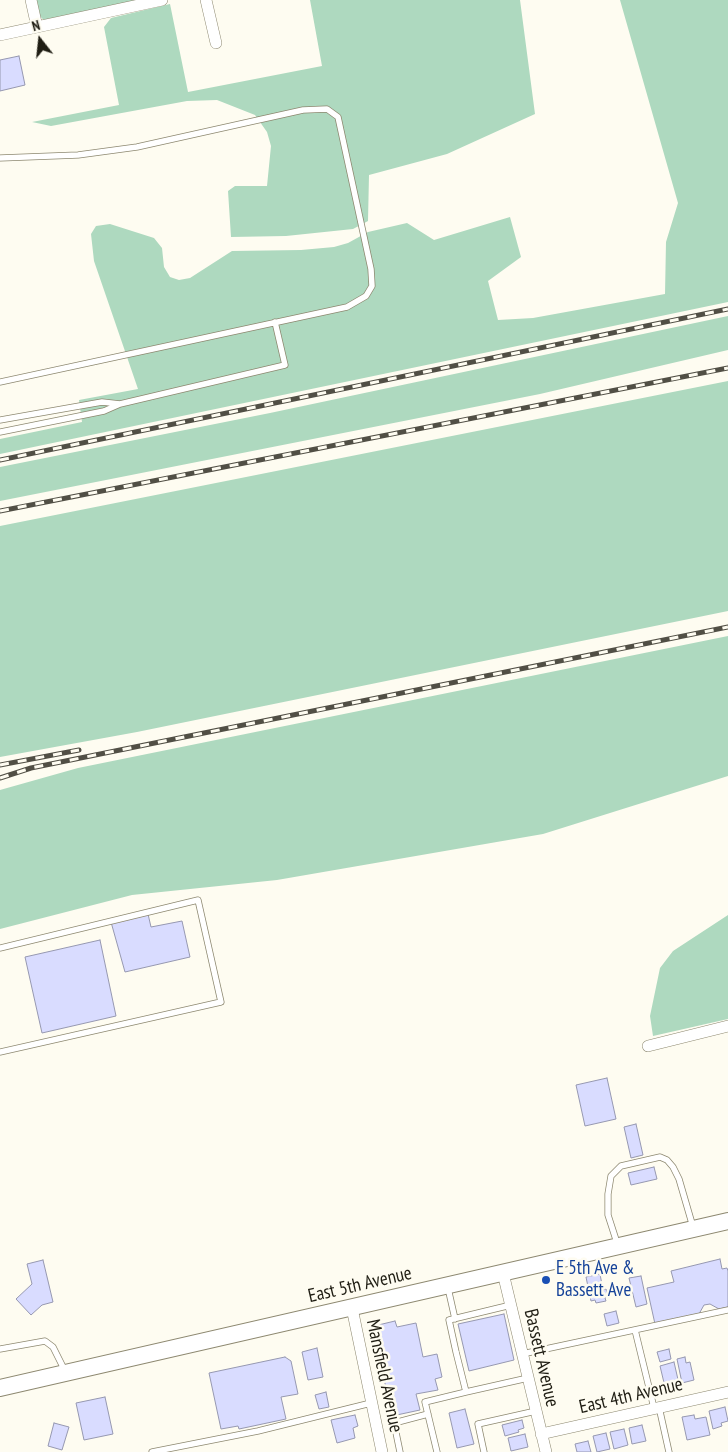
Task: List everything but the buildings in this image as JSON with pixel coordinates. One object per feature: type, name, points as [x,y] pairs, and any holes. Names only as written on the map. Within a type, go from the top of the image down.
[{"type":"main road","name":"East 5th Avenue","points":[[0,1388],[728,1221]]},
{"type":"street","points":[[31,0],[36,27]]},
{"type":"street","points":[[0,35],[162,0]]},
{"type":"street","points":[[206,0],[216,43]]},
{"type":"street","points":[[648,1046],[728,1026]]},
{"type":"street","name":"Bassett Avenue","points":[[503,1273],[546,1452]]},
{"type":"street","name":"Mansfield Avenue","points":[[352,1308],[382,1452]]},
{"type":"street","name":"East 4th Avenue","points":[[541,1434],[728,1392]]},
{"type":"lane","points":[[0,158],[78,155],[137,147],[303,110],[327,109],[338,117],[371,269],[372,286],[366,296],[348,307],[0,382]]},
{"type":"lane","points":[[0,432],[104,411],[120,404],[285,366],[275,322]]},
{"type":"lane","points":[[0,420],[102,402],[120,404]]},
{"type":"lane","points":[[0,948],[198,900],[221,1002],[0,1052]]},
{"type":"lane","points":[[618,1247],[608,1215],[608,1194],[611,1176],[621,1166],[660,1158],[667,1160],[673,1167],[679,1180],[694,1229]]},
{"type":"lane","points":[[447,1286],[455,1319]]},
{"type":"lane","points":[[466,1392],[449,1320],[511,1305]]},
{"type":"lane","points":[[522,1354],[728,1310]]},
{"type":"lane","points":[[635,1330],[668,1452]]},
{"type":"lane","points":[[0,1349],[46,1341],[53,1347],[66,1373]]},
{"type":"lane","points":[[437,1452],[425,1402],[528,1378]]},
{"type":"lane","points":[[152,1452],[258,1431],[371,1403]]},
{"type":"lane","points":[[484,1452],[478,1424],[536,1411]]},
{"type":"lane","points":[[400,1452],[394,1423],[428,1414]]},
{"type":"green space","points":[[35,0],[141,0],[44,20],[37,14]]},
{"type":"green space","points":[[310,0],[520,0],[535,114],[447,154],[369,175],[368,221],[353,229],[286,236],[231,237],[228,191],[235,186],[267,186],[271,146],[267,132],[255,115],[217,100],[187,101],[51,126],[32,122],[119,105],[104,27],[111,18],[170,4],[188,92],[322,66]]},
{"type":"green space","points":[[620,0],[728,0],[728,302],[0,454],[0,439],[82,422],[79,400],[138,389],[94,261],[91,234],[96,226],[110,224],[154,238],[162,248],[164,267],[170,277],[179,280],[190,278],[232,251],[301,250],[334,247],[348,243],[368,232],[407,223],[434,240],[510,217],[521,257],[488,281],[498,320],[533,318],[665,294],[666,242],[678,203]]},
{"type":"green space","points":[[728,316],[728,350],[540,394],[0,501],[0,467],[270,413]]},
{"type":"green space","points":[[728,381],[728,611],[137,732],[0,757],[0,526]]},
{"type":"green space","points":[[728,636],[728,776],[543,834],[277,880],[132,895],[0,929],[0,790],[78,768]]},
{"type":"green space","points":[[728,915],[728,1019],[653,1036],[650,1016],[660,968],[673,951]]},
{"type":"railway","points":[[0,460],[728,309]]},
{"type":"railway","points":[[0,511],[728,368]]},
{"type":"railway","points":[[0,778],[31,768],[728,627]]},
{"type":"railway","points":[[0,765],[79,750]]},
{"type":"place","name":"E 5th Ave & Bassett Ave","points":[[546,1280]]}]
